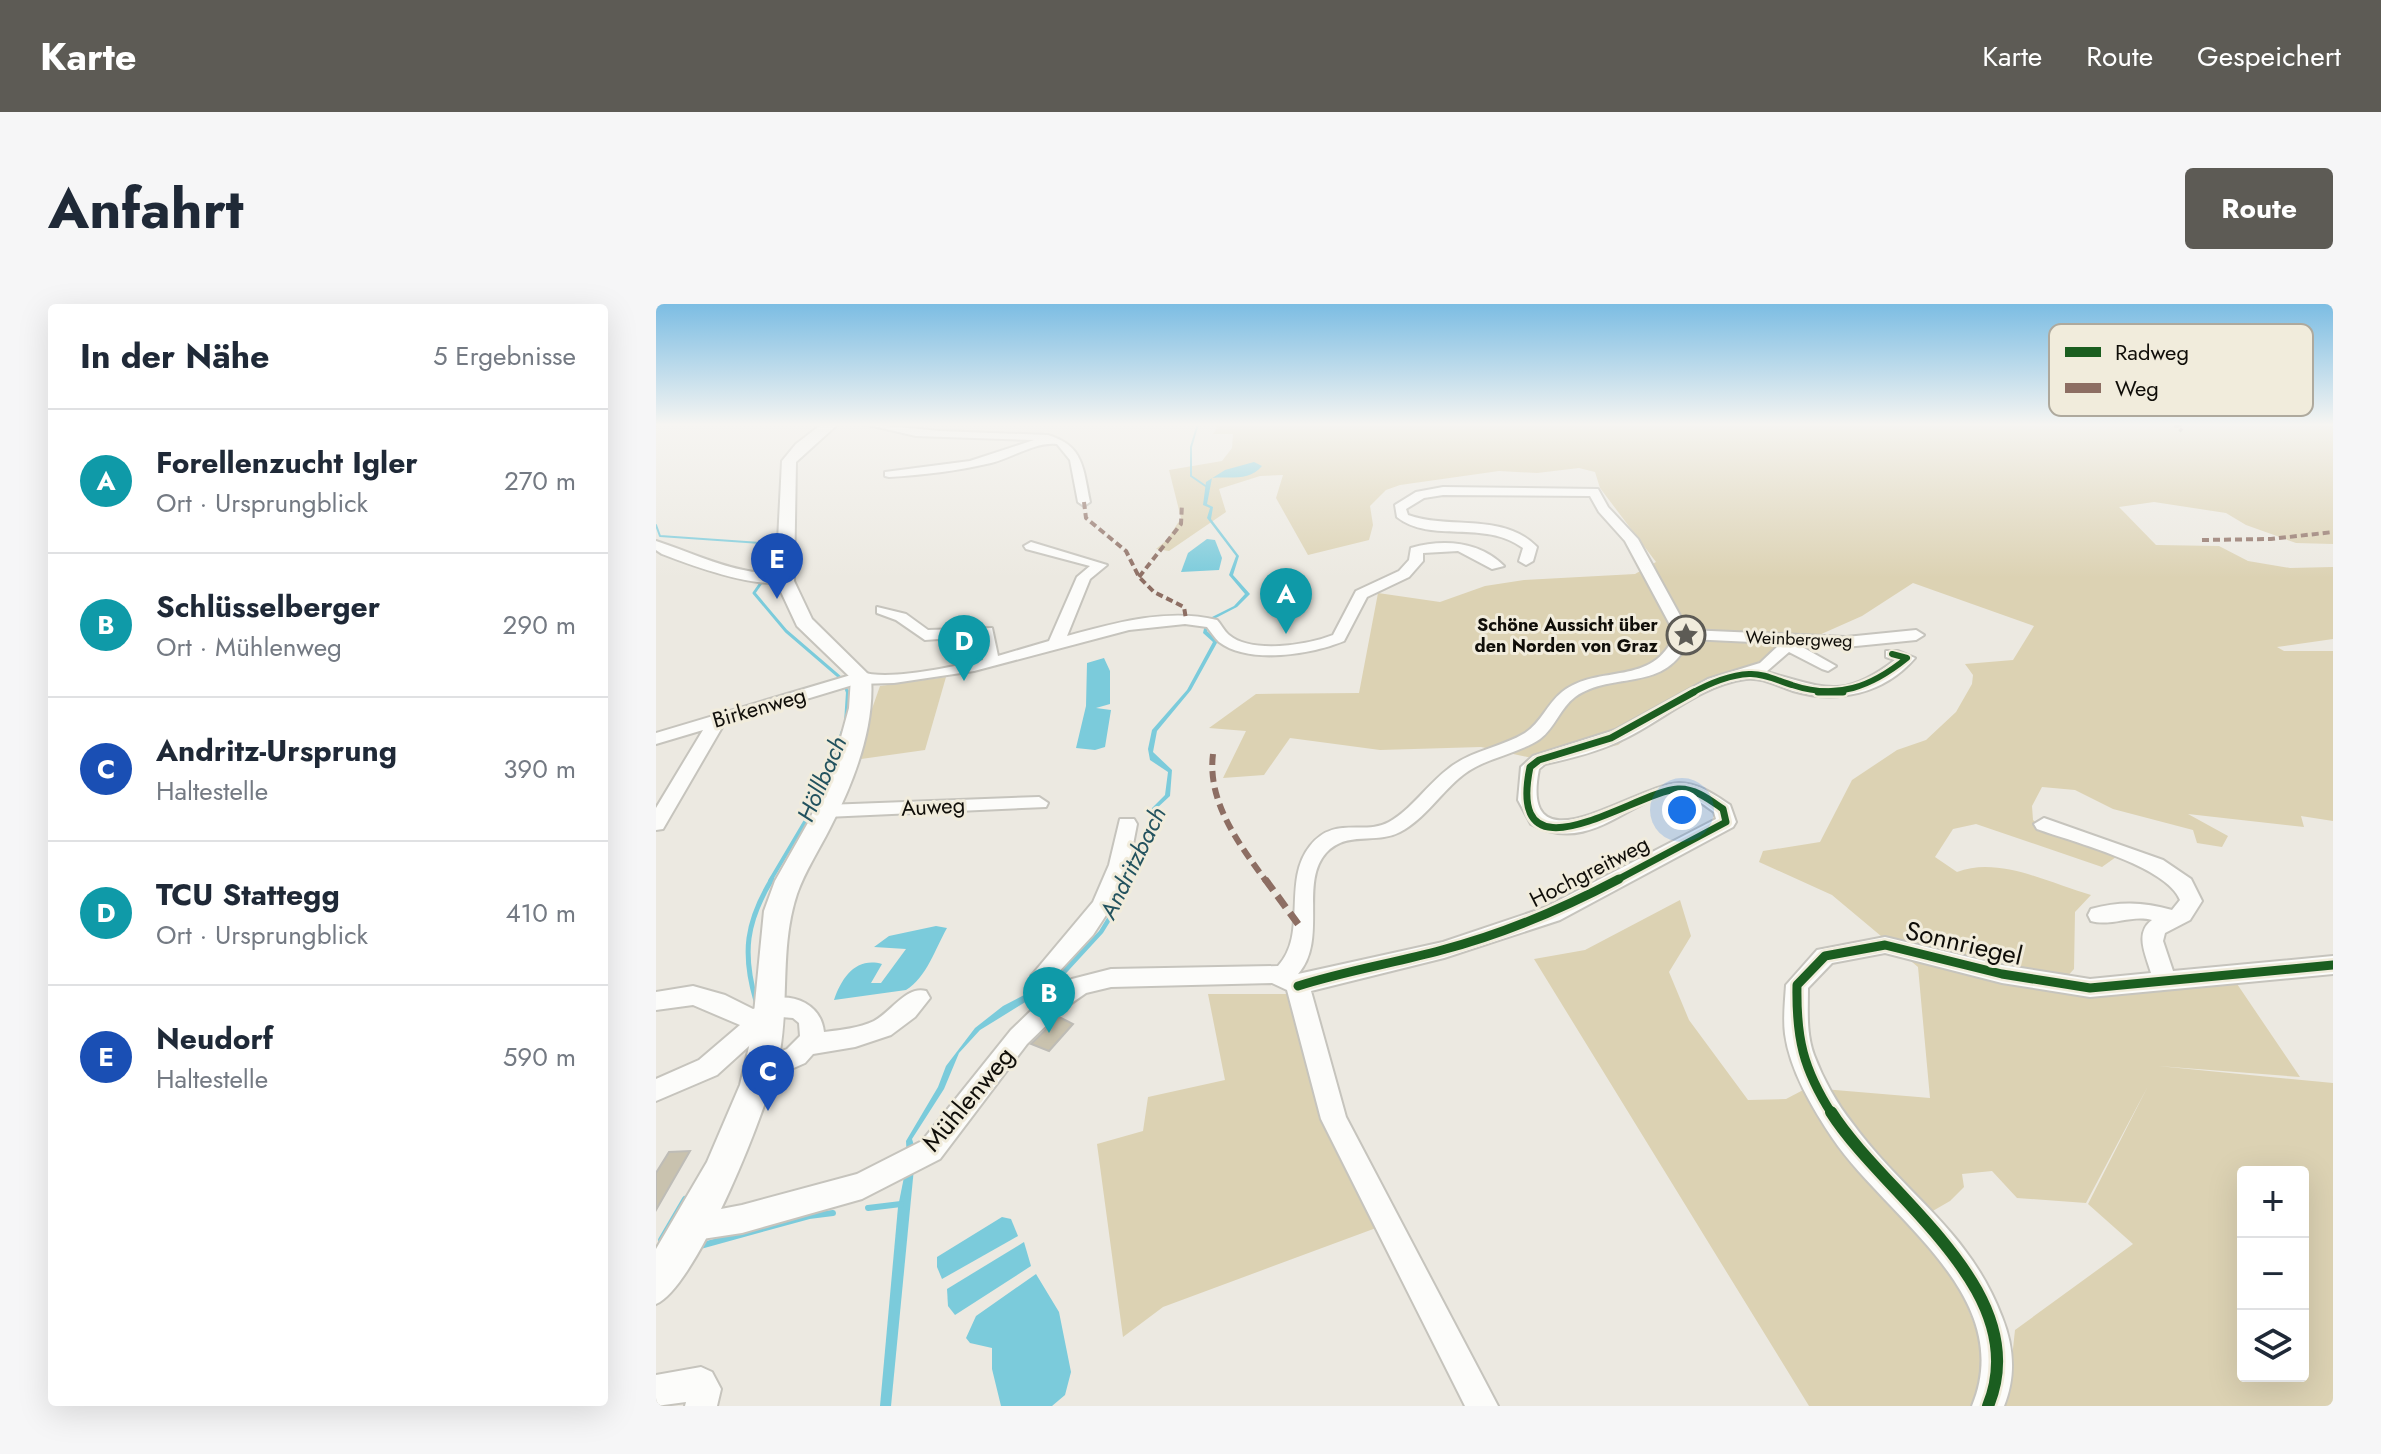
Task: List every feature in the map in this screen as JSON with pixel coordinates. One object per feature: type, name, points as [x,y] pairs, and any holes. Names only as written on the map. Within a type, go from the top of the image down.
[{"type":"main road","points":[[656,1285],[727,1155],[759,1072],[771,1011],[773,953],[781,903],[826,811],[862,698],[862,679],[853,665],[804,622],[785,578],[789,475]]},
{"type":"street","points":[[1078,475],[1084,502]]},
{"type":"street","points":[[1482,1406],[1334,1119],[1291,981],[1299,955],[1306,873],[1317,849],[1342,833],[1387,830],[1396,826],[1462,766],[1537,732],[1569,695],[1649,672],[1677,647],[1683,634],[1649,567],[1628,535],[1603,509],[1594,492],[1443,491],[1420,495],[1399,508],[1403,517],[1420,523],[1479,528],[1517,536],[1530,547],[1526,561]]},
{"type":"street","points":[[656,545],[663,554],[758,579],[785,578]]},
{"type":"street","points":[[1031,546],[1100,565],[1084,577],[1056,644]]},
{"type":"street","name":"Birkenweg","points":[[656,739],[862,679],[991,663],[1104,629],[1186,619],[1207,622],[1225,641],[1244,645],[1311,648],[1339,638],[1361,594],[1389,582],[1411,567],[1416,561],[1414,554],[1421,549],[1467,548],[1497,566]]},
{"type":"street","points":[[882,610],[901,617],[925,635],[987,631],[991,663]]},
{"type":"street","name":"Weinbergweg","points":[[1683,634],[1783,643],[1846,642],[1916,635]]},
{"type":"street","points":[[1783,643],[1828,666]]},
{"type":"street","name":"Hochgreitweg","points":[[1291,981],[1444,950],[1552,914],[1645,862],[1722,827],[1727,817],[1723,809],[1700,795],[1680,789],[1655,793],[1578,828],[1552,827],[1530,815],[1530,767],[1539,760],[1612,738],[1694,691],[1766,666],[1783,643]]},
{"type":"street","points":[[1747,674],[1825,695],[1875,681],[1907,658],[1892,654]]},
{"type":"street","points":[[656,824],[718,719]]},
{"type":"street","name":"Auweg","points":[[826,811],[1039,803]]},
{"type":"street","points":[[1046,993],[1047,969],[1084,930],[1103,901],[1123,851],[1127,824]]},
{"type":"street","points":[[2044,824],[2156,865],[2184,884],[2191,901],[2174,918],[2155,928],[2152,941],[2164,978]]},
{"type":"street","points":[[2099,915],[2141,909],[2174,918]]},
{"type":"street","name":"Sonnriegel","points":[[1988,1406],[1998,1385],[1996,1343],[1985,1302],[1958,1256],[1862,1154],[1825,1103],[1798,1041],[1797,985],[1825,956],[1885,945],[2002,974],[2090,988],[2164,978],[2333,965]]},
{"type":"street","name":"Mühlenweg","points":[[689,1227],[742,1219],[843,1192],[891,1173],[931,1150],[1046,993],[1099,979],[1291,981]]},
{"type":"street","points":[[656,1001],[669,996],[705,996],[751,1019],[795,1006],[803,1010],[812,1022],[812,1040],[796,1056],[759,1072]]},
{"type":"street","points":[[808,1045],[873,1034],[904,1016],[918,998]]},
{"type":"street","points":[[656,1090],[698,1074],[771,1011]]},
{"type":"street","points":[[656,1391],[701,1383],[705,1389],[701,1406]]},
{"type":"shaded area","points":[[1170,475],[1273,475],[1260,476],[1219,489],[1226,512],[1169,551],[1156,549],[1167,540],[1181,518]]},
{"type":"shaded area","points":[[1283,475],[1468,475],[1400,485],[1386,490],[1370,506],[1373,525],[1369,540],[1308,555],[1276,498]]},
{"type":"shaded area","points":[[1596,475],[2333,475],[2333,544],[2296,543],[2246,525],[2226,513],[2154,502],[2119,507],[2156,545],[2219,546],[2248,561],[2290,568],[2333,567],[2333,639],[2277,647],[2284,651],[2333,651],[2333,821],[2301,816],[2304,827],[2188,814],[2228,836],[2222,847],[2197,843],[2193,830],[2113,809],[2075,790],[2042,787],[2032,806],[2033,820],[2045,831],[2116,857],[2102,867],[1976,824],[1953,829],[1935,857],[1957,872],[1973,868],[2007,869],[2091,895],[2075,912],[2074,969],[2063,981],[2070,990],[2231,975],[2300,1077],[2158,1066],[2333,1083],[2333,1406],[1991,1406],[2009,1386],[2015,1330],[2133,1244],[2088,1204],[2148,1086],[2086,1203],[2017,1198],[1992,1171],[1962,1174],[1964,1187],[1950,1201],[1931,1212],[1870,1154],[1823,1089],[1930,1098],[1918,967],[1832,895],[1759,862],[1763,851],[1820,842],[1852,780],[1897,750],[1926,740],[1956,712],[1972,684],[1973,675],[1965,664],[2013,660],[2034,626],[1913,583],[1862,616],[1681,696],[1618,745],[1546,761],[1481,747],[1380,750],[1290,738],[1264,775],[1223,778],[1246,731],[1209,728],[1256,694],[1359,693],[1378,593],[1440,602],[1485,586],[1524,580],[1635,574],[1656,562],[1600,488]]},
{"type":"shaded area","points":[[946,677],[925,750],[854,760],[880,686]]},
{"type":"shaded area","points":[[1680,900],[1691,936],[1669,972],[1689,1020],[1748,1100],[1786,1099],[1807,1088],[1862,1152],[1928,1238],[1956,1284],[1975,1329],[1983,1370],[1974,1406],[1809,1406],[1534,959],[1585,950]]},
{"type":"shaded area","points":[[1208,994],[1289,994],[1376,1228],[1163,1307],[1123,1337],[1097,1144],[1143,1131],[1148,1097],[1225,1080]]},
{"type":"water","points":[[1247,475],[1238,477],[1212,478]]},
{"type":"water","points":[[1212,478],[1207,504],[1213,507],[1211,519],[1239,556],[1233,575],[1250,594],[1237,607],[1210,621],[1207,631],[1218,641],[1191,690],[1157,731],[1153,752],[1172,770],[1170,796],[1156,809],[1151,838],[1129,869],[1116,912],[1103,933],[1058,982],[980,1030],[959,1053],[944,1089],[912,1139],[917,1155],[907,1160],[906,1141],[938,1087],[946,1066],[975,1028],[1003,1006],[1051,981],[1099,931],[1110,913],[1124,868],[1145,839],[1152,808],[1165,795],[1168,772],[1150,760],[1148,749],[1152,730],[1187,690],[1213,642],[1203,633],[1206,620],[1234,606],[1245,594],[1229,575],[1236,556],[1207,518],[1210,508],[1203,505],[1206,482]]},
{"type":"water","points":[[1207,539],[1215,540],[1222,558],[1219,570],[1181,572],[1188,553]]},
{"type":"water","points":[[1104,658],[1110,671],[1110,704],[1096,708],[1111,710],[1105,747],[1095,750],[1076,748],[1086,706],[1087,663]]},
{"type":"water","points":[[936,926],[947,928],[925,970],[906,990],[834,1000],[851,971],[865,963],[882,964],[871,983],[881,983],[906,949],[874,947],[889,936]]},
{"type":"water","points":[[914,1168],[891,1406],[880,1406],[898,1207],[905,1172]]},
{"type":"water","points":[[1002,1217],[1011,1219],[1018,1236],[942,1279],[937,1257]]},
{"type":"water","points":[[1024,1242],[1031,1266],[955,1315],[948,1306],[947,1289]]},
{"type":"water","points":[[1036,1274],[1059,1312],[1071,1372],[1065,1395],[1052,1406],[1001,1406],[992,1369],[992,1348],[970,1343],[966,1338],[976,1316]]},
{"type":"building","points":[[1059,1017],[1073,1024],[1049,1051],[1031,1044]]},
{"type":"building","points":[[690,1151],[656,1210],[656,1173],[669,1152]]},
{"type":"waterway","name":"Andritzbach","points":[[1191,475],[1207,487]]},
{"type":"waterway","name":"Höllbach","points":[[656,525],[660,536],[773,544]]},
{"type":"waterway","name":"Höllbach","points":[[764,542],[773,544]]},
{"type":"waterway","name":"Höllbach","points":[[769,575],[773,544]]},
{"type":"waterway","name":"Höllbach","points":[[761,583],[754,593],[786,631],[843,680],[848,694]]},
{"type":"waterway","name":"Höllbach","points":[[846,723],[848,694]]},
{"type":"waterway","name":"Höllbach","points":[[770,881],[818,800],[843,731]]},
{"type":"waterway","name":"Höllbach","points":[[756,1001],[749,968],[749,938],[757,909],[772,879]]},
{"type":"waterway","name":"Höllbach","points":[[663,1245],[661,1240],[685,1199]]},
{"type":"waterway","name":"Höllbach","points":[[868,1208],[901,1204]]},
{"type":"waterway","name":"Höllbach","points":[[700,1246],[809,1216],[833,1213]]},
{"type":"marked path","points":[[1084,502],[1086,518],[1126,551],[1137,567],[1139,577],[1154,592],[1184,607],[1186,619]]},
{"type":"marked path","points":[[1139,577],[1181,524],[1182,504]]},
{"type":"marked path","points":[[2202,540],[2271,539],[2333,532]]},
{"type":"marked path","points":[[1213,754],[1210,777],[1228,817],[1228,828],[1301,928]]},
{"type":"cycle path","points":[[1298,986],[1339,973],[1444,950],[1552,914],[1726,822],[1723,809],[1697,793],[1679,789],[1645,797],[1580,826],[1564,828],[1546,824],[1533,814],[1527,800],[1530,767],[1539,760],[1611,738],[1682,698],[1730,677],[1759,675],[1807,690],[1838,693],[1866,686],[1907,658],[1892,654]]},
{"type":"cycle path","points":[[1988,1406],[1995,1387],[1997,1359],[1992,1330],[1979,1296],[1961,1265],[1939,1237],[1866,1160],[1824,1102],[1800,1047],[1796,1027],[1797,985],[1825,956],[1885,945],[2002,974],[2090,988],[2333,965]]},
{"type":"place","name":"Neudorf","points":[[777,599]]},
{"type":"place","name":"Forellenzucht Igler","points":[[1286,634]]},
{"type":"place","name":"Schöne Aussicht über den Norden von Graz","points":[[1686,635]]},
{"type":"place","name":"TCU Stattegg","points":[[964,681]]},
{"type":"place","name":"Schlüsselberger","points":[[1049,1033]]},
{"type":"place","name":"Andritz-Ursprung","points":[[768,1111]]}]
